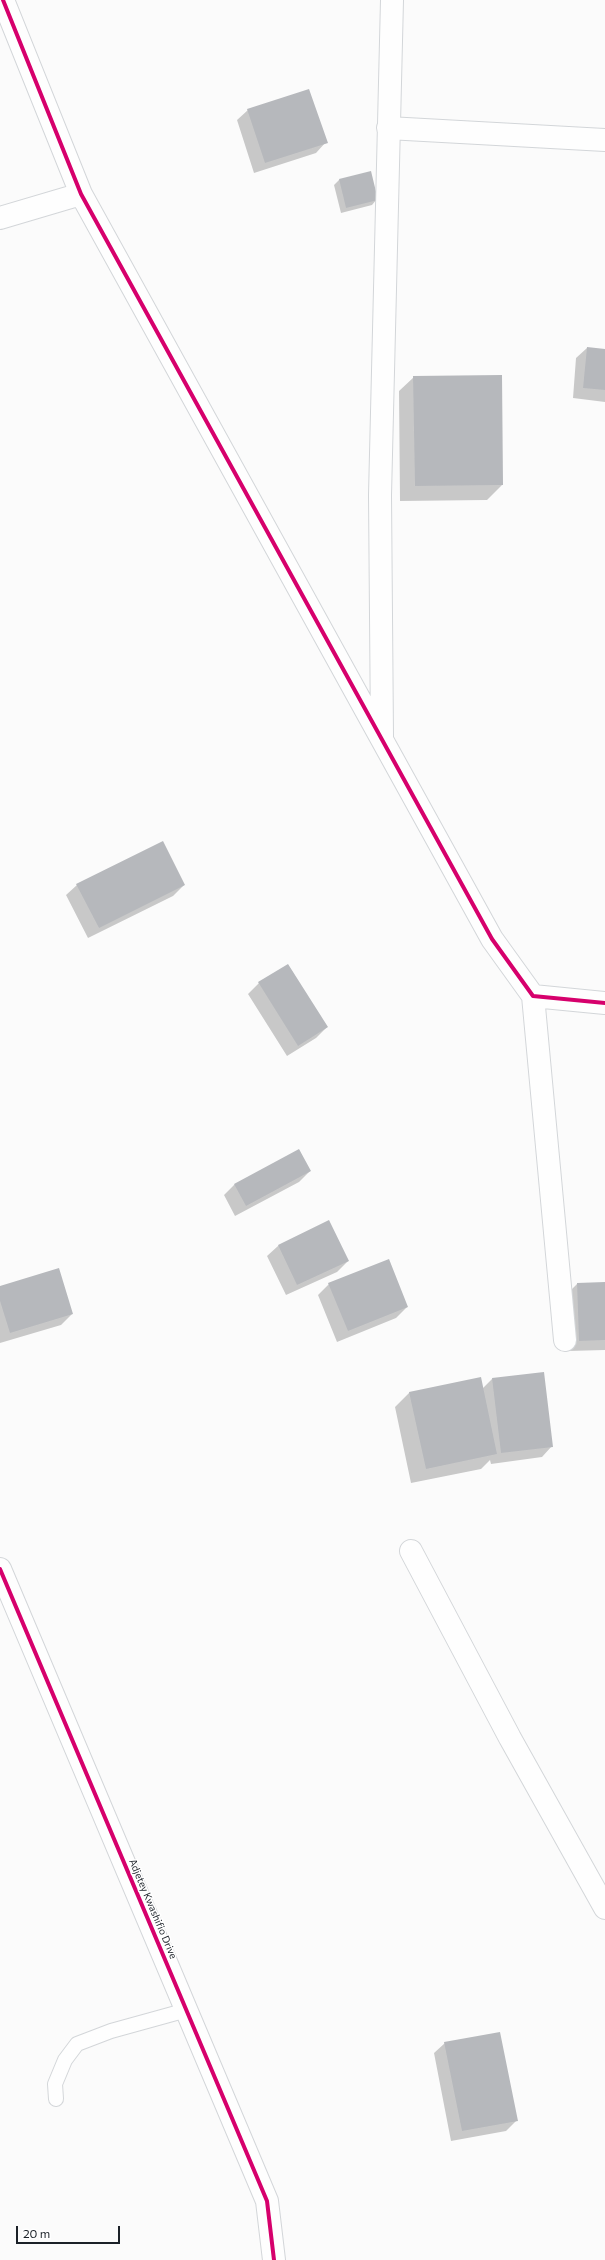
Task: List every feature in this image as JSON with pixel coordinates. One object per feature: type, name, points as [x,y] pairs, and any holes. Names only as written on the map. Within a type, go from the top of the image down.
[{"type":"street","points":[[3,0],[81,194],[492,939],[533,996],[565,1340]]},
{"type":"street","points":[[382,739],[380,495],[392,0]]},
{"type":"street","points":[[388,128],[605,140]]},
{"type":"street","points":[[0,218],[81,194]]},
{"type":"street","points":[[533,996],[605,1003]]},
{"type":"street","points":[[411,1551],[510,1738],[605,1908]]},
{"type":"street","name":"Adjetey Kwashifio Drive","points":[[0,1569],[267,2201],[274,2260]]},
{"type":"lane","points":[[56,2099],[55,2084],[65,2060],[77,2044],[111,2030],[187,2010]]},
{"type":"building","points":[[309,89],[328,143],[265,163],[247,109]]},
{"type":"building","points":[[371,171],[378,200],[346,208],[339,179]]},
{"type":"building","points":[[587,347],[605,349],[605,390],[583,388]]},
{"type":"building","points":[[502,375],[503,485],[415,486],[413,376]]},
{"type":"building","points":[[163,841],[185,885],[99,928],[76,884]]},
{"type":"building","points":[[288,964],[328,1027],[298,1046],[258,982]]},
{"type":"building","points":[[299,1149],[311,1171],[246,1206],[234,1184]]},
{"type":"building","points":[[329,1220],[349,1261],[297,1285],[278,1245]]},
{"type":"building","points":[[389,1259],[408,1307],[348,1331],[328,1283]]},
{"type":"building","points":[[59,1268],[73,1314],[10,1333],[0,1301],[0,1286]]},
{"type":"building","points":[[605,1282],[605,1340],[579,1341],[577,1283]]},
{"type":"building","points":[[544,1372],[553,1447],[501,1453],[492,1378]]},
{"type":"building","points":[[481,1377],[497,1454],[426,1469],[409,1392]]},
{"type":"building","points":[[500,2032],[518,2121],[462,2131],[444,2042]]},
{"type":"cycle path","points":[[3,0],[81,194],[492,939],[533,996],[605,1003]]},
{"type":"cycle path","points":[[0,1569],[267,2201],[274,2260]]}]
